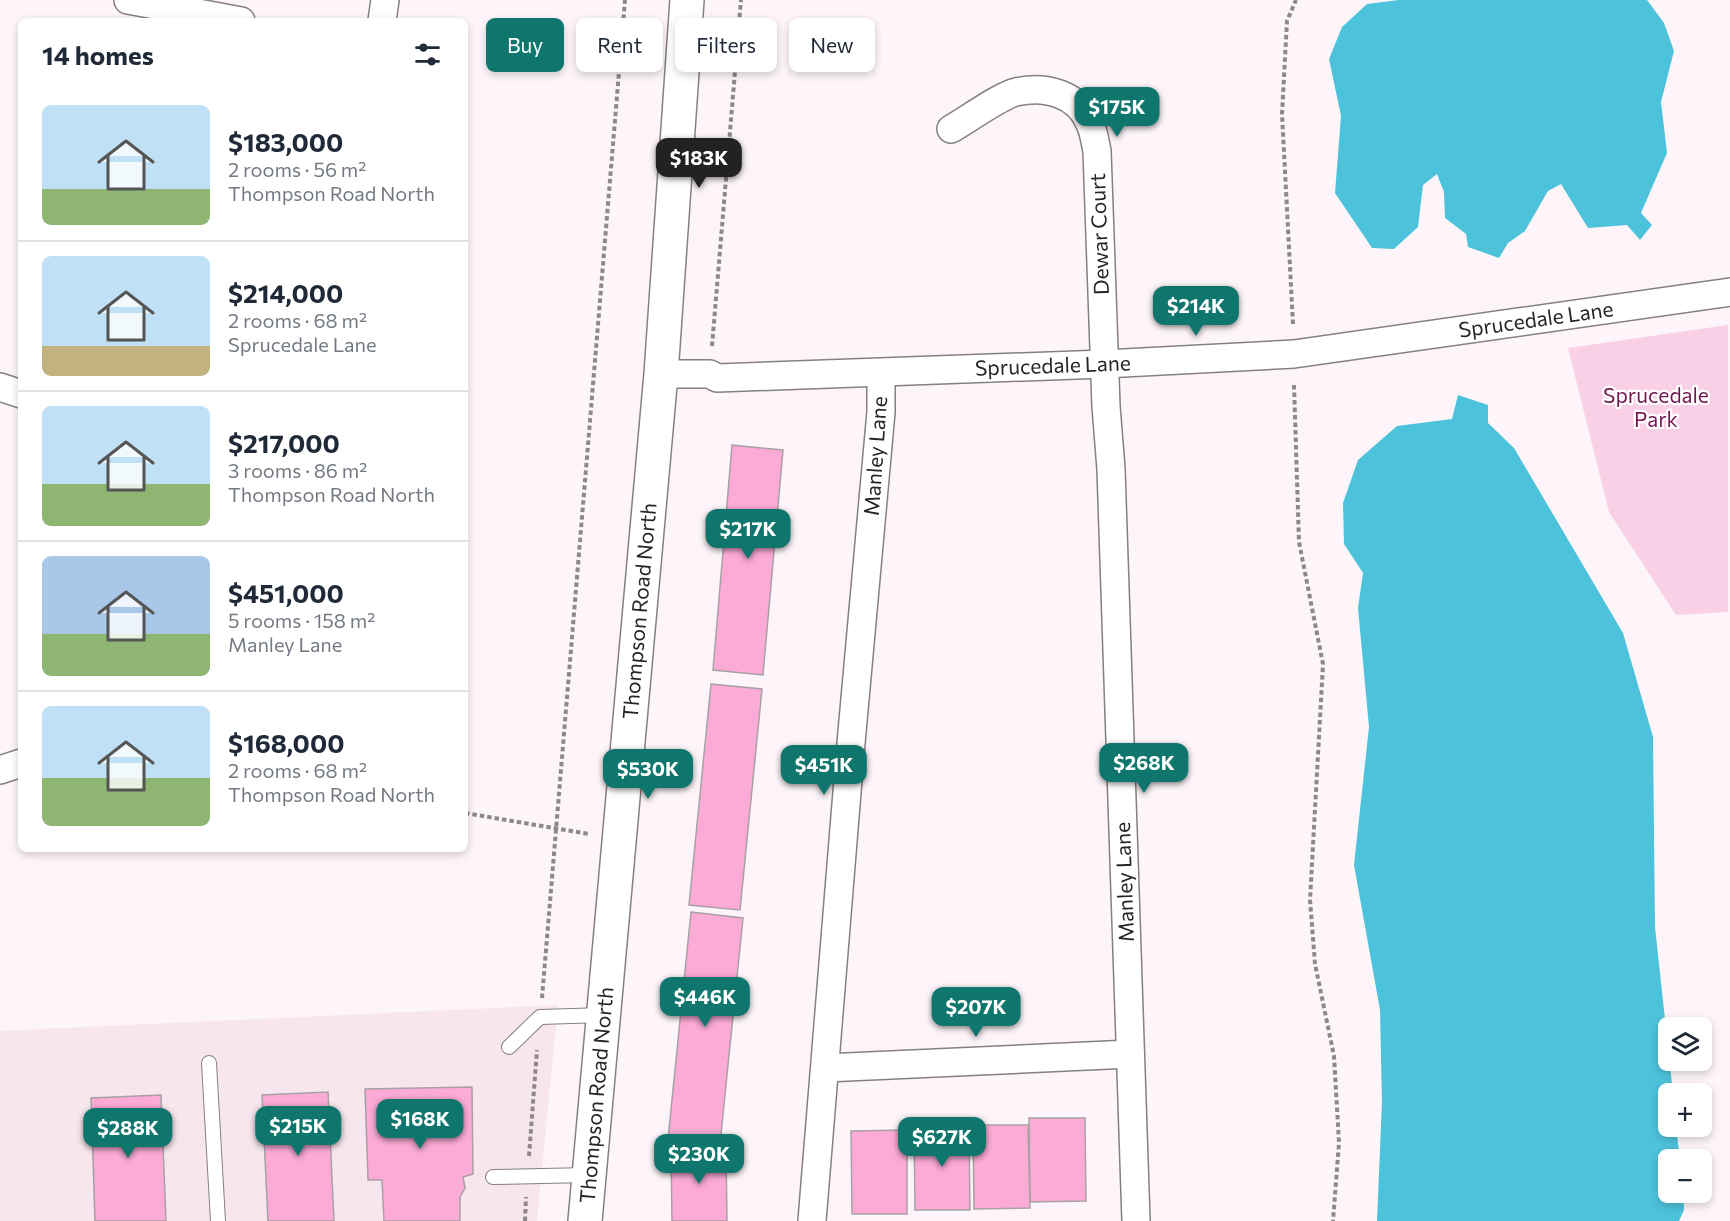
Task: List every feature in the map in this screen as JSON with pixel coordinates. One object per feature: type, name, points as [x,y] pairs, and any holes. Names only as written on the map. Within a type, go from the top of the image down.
[{"type":"main road","name":"Thompson Road North","points":[[585,1221],[661,374],[687,0]]},
{"type":"street","points":[[128,0],[225,18]]},
{"type":"street","points":[[382,18],[385,0]]},
{"type":"street","name":"Dewar Court","points":[[951,129],[1014,93],[1033,90],[1050,90],[1063,94],[1078,105],[1090,123],[1097,151],[1104,364]]},
{"type":"street","name":"Sprucedale Lane","points":[[661,374],[710,374],[717,378],[881,373],[1294,354],[1730,292]]},
{"type":"street","name":"Manley Lane","points":[[1104,364],[1111,469],[1136,1221]]},
{"type":"street","name":"Manley Lane","points":[[812,1221],[881,412],[881,373]]},
{"type":"street","points":[[0,387],[18,393]]},
{"type":"street","points":[[0,770],[18,764]]},
{"type":"street","points":[[825,1068],[1130,1054]]},
{"type":"lane","points":[[509,1047],[540,1017],[604,1015]]},
{"type":"lane","points":[[209,1063],[218,1221]]},
{"type":"lane","points":[[493,1177],[589,1175]]},
{"type":"path","points":[[525,1221],[625,0]]},
{"type":"path","points":[[710,374],[741,0]]},
{"type":"path","points":[[1293,324],[1282,114],[1287,21],[1296,0]]},
{"type":"path","points":[[1294,385],[1299,542],[1323,664],[1311,900],[1315,964],[1335,1056],[1339,1143],[1333,1221]]},
{"type":"path","points":[[468,814],[619,839]]},
{"type":"shaded area","points":[[558,1005],[537,1221],[0,1221],[0,1031]]},
{"type":"green space","name":"Sprucedale Park","points":[[1728,325],[1728,612],[1676,615],[1609,512],[1568,348]]},
{"type":"water","points":[[1399,0],[1647,0],[1664,23],[1674,51],[1661,102],[1667,153],[1641,213],[1652,225],[1640,240],[1627,225],[1588,228],[1561,184],[1548,191],[1525,231],[1508,243],[1499,258],[1468,247],[1466,234],[1445,218],[1444,192],[1437,174],[1423,185],[1418,227],[1394,249],[1372,248],[1335,193],[1341,116],[1329,59],[1342,27],[1367,4]]},
{"type":"water","points":[[1458,395],[1488,405],[1488,423],[1514,448],[1623,633],[1653,737],[1655,927],[1665,1017],[1658,1017],[1658,1071],[1671,1071],[1672,1083],[1658,1083],[1658,1137],[1677,1137],[1679,1149],[1658,1149],[1658,1203],[1684,1203],[1684,1210],[1679,1221],[1377,1221],[1382,1102],[1380,1010],[1354,865],[1369,727],[1358,608],[1363,573],[1344,544],[1343,503],[1358,460],[1397,426],[1452,419]]},
{"type":"building","points":[[732,445],[783,450],[763,675],[713,670]]},
{"type":"building","points":[[711,684],[762,689],[740,910],[689,905]]},
{"type":"building","points":[[691,912],[743,918],[720,1144],[668,1139]]},
{"type":"building","points":[[472,1087],[473,1174],[463,1177],[465,1188],[460,1197],[460,1221],[384,1221],[382,1180],[368,1180],[365,1089]]},
{"type":"building","points":[[328,1092],[334,1221],[268,1221],[262,1095]]},
{"type":"building","points":[[161,1095],[166,1221],[95,1221],[91,1098]]},
{"type":"building","points":[[1029,1118],[1085,1118],[1086,1201],[1030,1202]]},
{"type":"building","points":[[973,1125],[1028,1125],[1030,1208],[974,1209]]},
{"type":"building","points":[[969,1126],[970,1210],[915,1210],[914,1127]]},
{"type":"building","points":[[907,1130],[907,1214],[852,1214],[851,1131]]},
{"type":"building","points":[[726,1149],[727,1221],[672,1221],[671,1150]]}]
